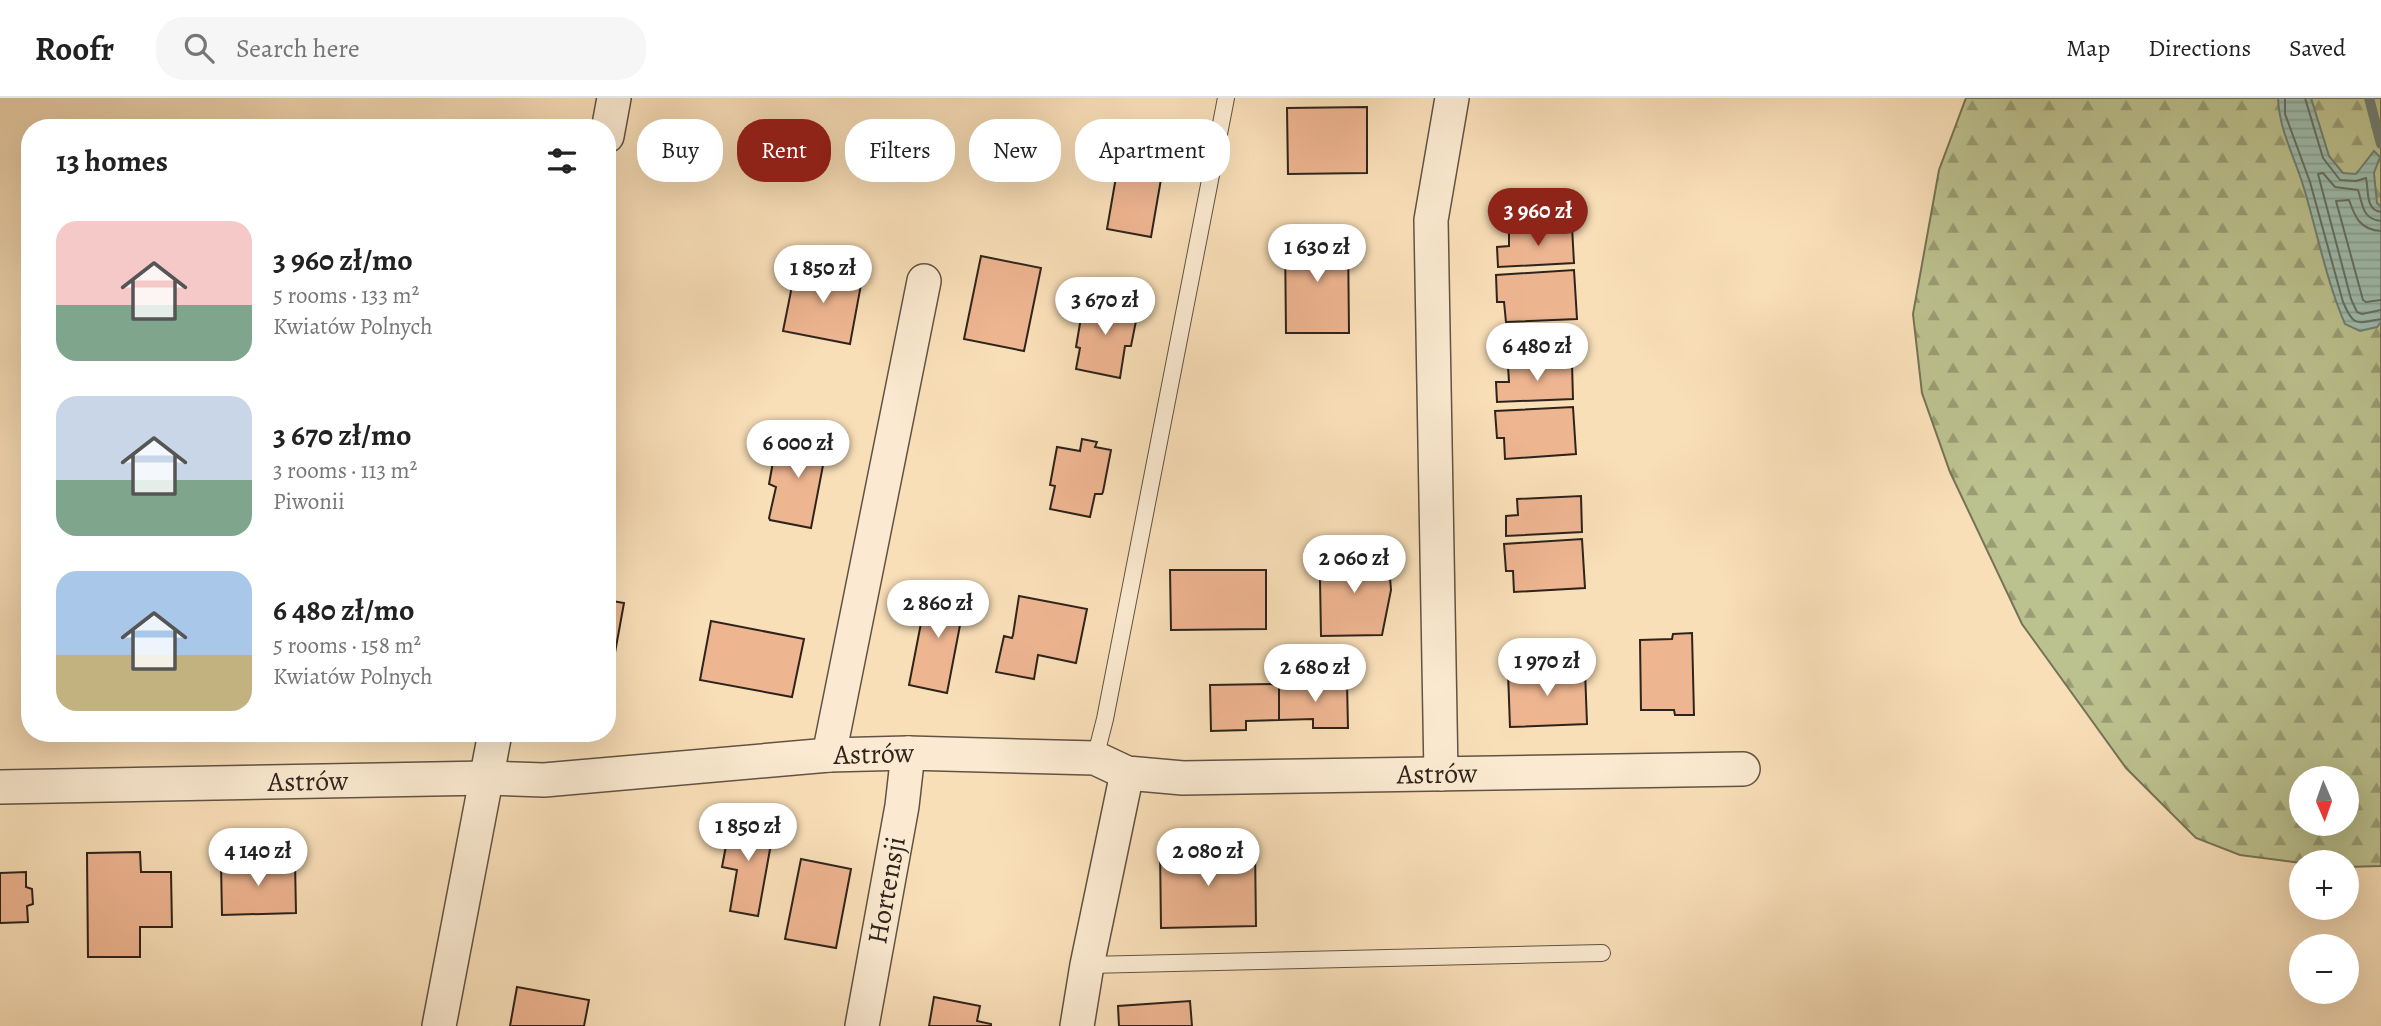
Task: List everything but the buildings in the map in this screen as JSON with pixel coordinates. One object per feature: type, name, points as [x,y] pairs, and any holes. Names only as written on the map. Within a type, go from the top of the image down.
[{"type":"street","points":[[610,119],[614,98]]},
{"type":"street","points":[[1441,774],[1431,220],[1451,98]]},
{"type":"street","points":[[829,755],[924,281]]},
{"type":"street","points":[[439,1026],[493,742]]},
{"type":"street","name":"Astrów","points":[[0,787],[487,778],[544,780],[829,755],[908,753],[1095,758],[1127,773],[1183,778],[1744,769]]},
{"type":"street","name":"Hortensji","points":[[862,1026],[902,806],[908,753]]},
{"type":"street","points":[[1077,1026],[1127,773]]},
{"type":"lane","points":[[1095,758],[1105,719],[1226,98]]},
{"type":"lane","points":[[1087,965],[1602,953]]},
{"type":"green space","points":[[1966,98],[2381,98],[2381,866],[2359,867],[2359,850],[2289,850],[2289,861],[2240,855],[2196,838],[2126,768],[2022,624],[1950,472],[1922,393],[1913,314],[1939,170]]},
{"type":"water","points":[[2278,98],[2311,98],[2329,156],[2343,173],[2356,174],[2374,151],[2380,157],[2374,173],[2377,203],[2381,207],[2381,322],[2377,327],[2360,331],[2345,324],[2284,132]]},
{"type":"waterway","points":[[2369,98],[2381,144]]}]
